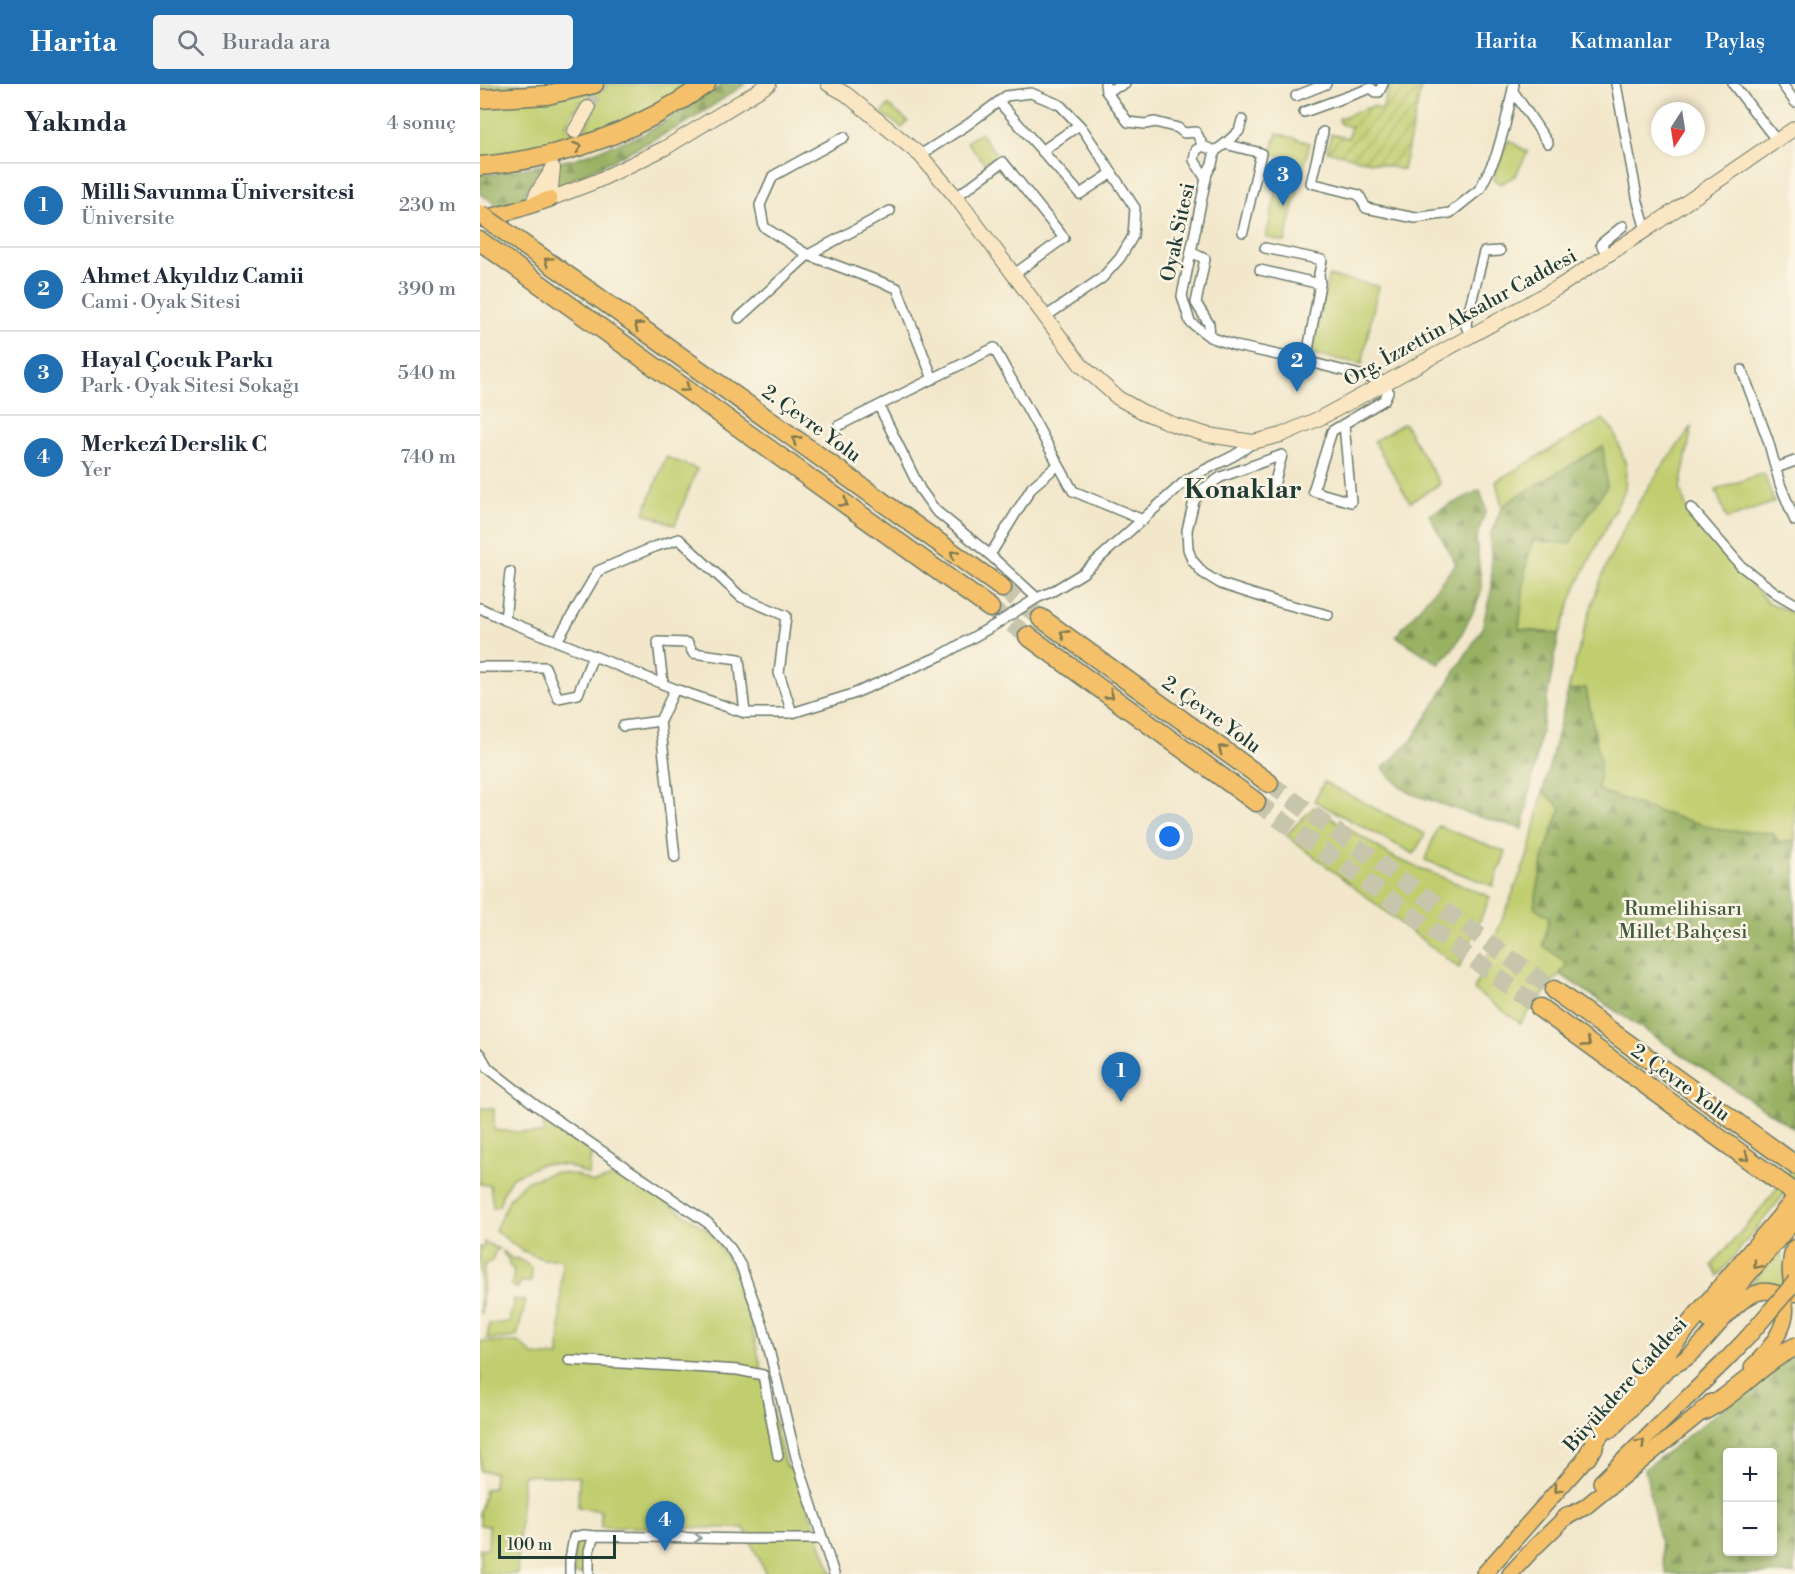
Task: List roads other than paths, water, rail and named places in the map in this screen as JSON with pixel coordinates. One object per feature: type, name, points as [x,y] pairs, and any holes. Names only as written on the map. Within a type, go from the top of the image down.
[{"type":"highway","points":[[480,99],[547,94],[594,84]]},
{"type":"highway","points":[[480,166],[536,158],[571,150],[602,139],[653,117],[706,84]]},
{"type":"highway","name":"2. Çevre Yolu","points":[[480,214],[1002,588]]},
{"type":"highway","points":[[480,241],[990,608]]},
{"type":"highway","name":"2. Çevre Yolu","points":[[1041,618],[1269,783]]},
{"type":"highway","points":[[1028,636],[1256,802]]},
{"type":"highway","name":"2. Çevre Yolu","points":[[1554,990],[1795,1165]]},
{"type":"highway","name":"2. Çevre Yolu","points":[[1540,1008],[1795,1193]]},
{"type":"highway","points":[[1587,1457],[1619,1408],[1791,1211]]},
{"type":"highway","points":[[1795,1249],[1791,1266],[1795,1292]]},
{"type":"highway","points":[[1703,1411],[1795,1347]]},
{"type":"main road","points":[[480,219],[532,205],[597,181],[665,148],[769,84]]},
{"type":"main road","name":"Org. İzzettin Aksalur Caddesi","points":[[830,84],[846,94],[920,155],[956,197],[1044,317],[1081,365],[1095,379],[1130,405],[1175,425],[1208,435],[1253,442],[1273,438],[1320,418],[1557,288],[1647,230],[1795,128]]},
{"type":"main road","points":[[575,131],[588,108]]},
{"type":"main road","points":[[532,205],[553,168],[550,199]]},
{"type":"main road","name":"Büyükdere Caddesi","points":[[1485,1574],[1587,1457],[1669,1368],[1791,1211]]},
{"type":"main road","points":[[1510,1574],[1725,1361],[1795,1282]]},
{"type":"main road","points":[[1563,1519],[1585,1508],[1703,1411],[1763,1357],[1788,1329],[1789,1306],[1786,1300],[1771,1291],[1761,1291],[1750,1296],[1736,1307],[1689,1356],[1669,1368]]},
{"type":"street","points":[[1125,84],[1106,88],[1128,122],[1145,124],[1155,122],[1184,133],[1197,127],[1203,146],[1215,151],[1239,130],[1242,120]]},
{"type":"street","points":[[1296,96],[1326,84]]},
{"type":"street","points":[[1304,112],[1371,88],[1379,92],[1383,84]]},
{"type":"street","points":[[1616,84],[1638,202],[1647,230]]},
{"type":"street","points":[[1733,84],[1777,141]]},
{"type":"street","points":[[1782,84],[1795,102]]},
{"type":"street","points":[[1323,132],[1311,183],[1359,195],[1366,208],[1416,218],[1450,213],[1480,189],[1496,156],[1513,87]]},
{"type":"street","points":[[1513,87],[1548,143]]},
{"type":"street","points":[[920,155],[967,125],[1006,96],[1031,93],[1060,105],[1079,125],[1135,208],[1133,236],[1120,258],[1102,278],[1044,317]]},
{"type":"street","points":[[999,102],[1080,194],[1112,173]]},
{"type":"street","points":[[1042,151],[1079,125]]},
{"type":"street","points":[[844,137],[773,176],[760,205],[764,227],[808,255],[897,288],[933,380]]},
{"type":"street","points":[[1225,144],[1261,153],[1244,232]]},
{"type":"street","points":[[1203,146],[1196,150],[1194,160],[1206,179]]},
{"type":"street","name":"Oyak Sitesi","points":[[1215,151],[1207,173],[1182,296],[1190,322],[1210,337],[1236,346],[1306,360],[1387,382]]},
{"type":"street","points":[[956,197],[1003,162],[1064,238],[1013,275]]},
{"type":"street","points":[[739,318],[808,255],[890,211]]},
{"type":"street","points":[[1607,255],[1600,244],[1623,226]]},
{"type":"street","points":[[1264,248],[1322,260],[1319,274],[1320,284],[1306,360]]},
{"type":"street","points":[[1191,252],[1205,259],[1196,303],[1209,324],[1210,337]]},
{"type":"street","points":[[1471,337],[1466,326],[1467,318],[1484,252],[1500,252]]},
{"type":"street","points":[[1260,270],[1320,284]]},
{"type":"street","points":[[838,426],[994,348],[1073,491],[1143,520]]},
{"type":"street","points":[[1742,370],[1795,521]]},
{"type":"street","points":[[1344,424],[1351,502],[1313,491],[1332,431],[1384,399],[1388,392],[1387,382]]},
{"type":"street","points":[[879,406],[920,489],[935,510],[990,555],[1037,598]]},
{"type":"street","points":[[480,608],[675,689],[745,712],[792,713],[853,694],[939,656],[1037,598],[1053,591],[1083,573],[1195,474],[1244,450],[1253,442]]},
{"type":"street","points":[[1272,492],[1282,454],[1221,477],[1203,489],[1194,501],[1187,530],[1188,549],[1192,560],[1203,573],[1221,584],[1328,615]]},
{"type":"street","points":[[1776,468],[1795,461]]},
{"type":"street","points":[[990,555],[1032,487],[1058,465]]},
{"type":"street","points":[[1691,508],[1741,566],[1776,593],[1795,604]]},
{"type":"street","points":[[557,641],[598,571],[679,539],[741,597],[786,616],[779,673],[792,713]]},
{"type":"street","points":[[505,620],[510,572]]},
{"type":"street","points":[[663,684],[658,642],[688,643],[693,653],[739,659],[745,712]]},
{"type":"street","points":[[480,667],[544,667],[558,698],[578,694],[593,656]]},
{"type":"street","points":[[675,689],[660,721],[675,857]]},
{"type":"street","points":[[623,726],[660,721]]},
{"type":"street","points":[[480,1053],[488,1068],[563,1125],[708,1223],[731,1249],[741,1266],[763,1326],[796,1457],[834,1574]]},
{"type":"street","points":[[569,1360],[738,1370],[763,1375],[778,1456]]},
{"type":"street","points":[[570,1574],[574,1537],[584,1535],[823,1539]]},
{"type":"street","points":[[589,1574],[589,1551],[594,1536]]},
{"type":"tunnel","points":[[588,108],[601,84]]},
{"type":"tunnel","points":[[1002,588],[1041,618]]},
{"type":"tunnel","points":[[990,608],[1028,636]]},
{"type":"tunnel","points":[[1269,783],[1554,990]]},
{"type":"tunnel","points":[[1256,802],[1540,1008]]},
{"type":"place","name":"Hayal Çocuk Parkı","points":[[1283,206]]},
{"type":"place","name":"Ahmet Akyıldız Camii","points":[[1297,392]]},
{"type":"place","name":"Milli Savunma Üniversitesi","points":[[1121,1102]]},
{"type":"place","name":"Merkezî Derslik C","points":[[665,1551]]},
{"type":"district","name":"Konaklar","points":[[1243,489]]},
{"type":"park label","name":"Rumelihisarı Millet Bahçesi","points":[[1683,920]]}]
